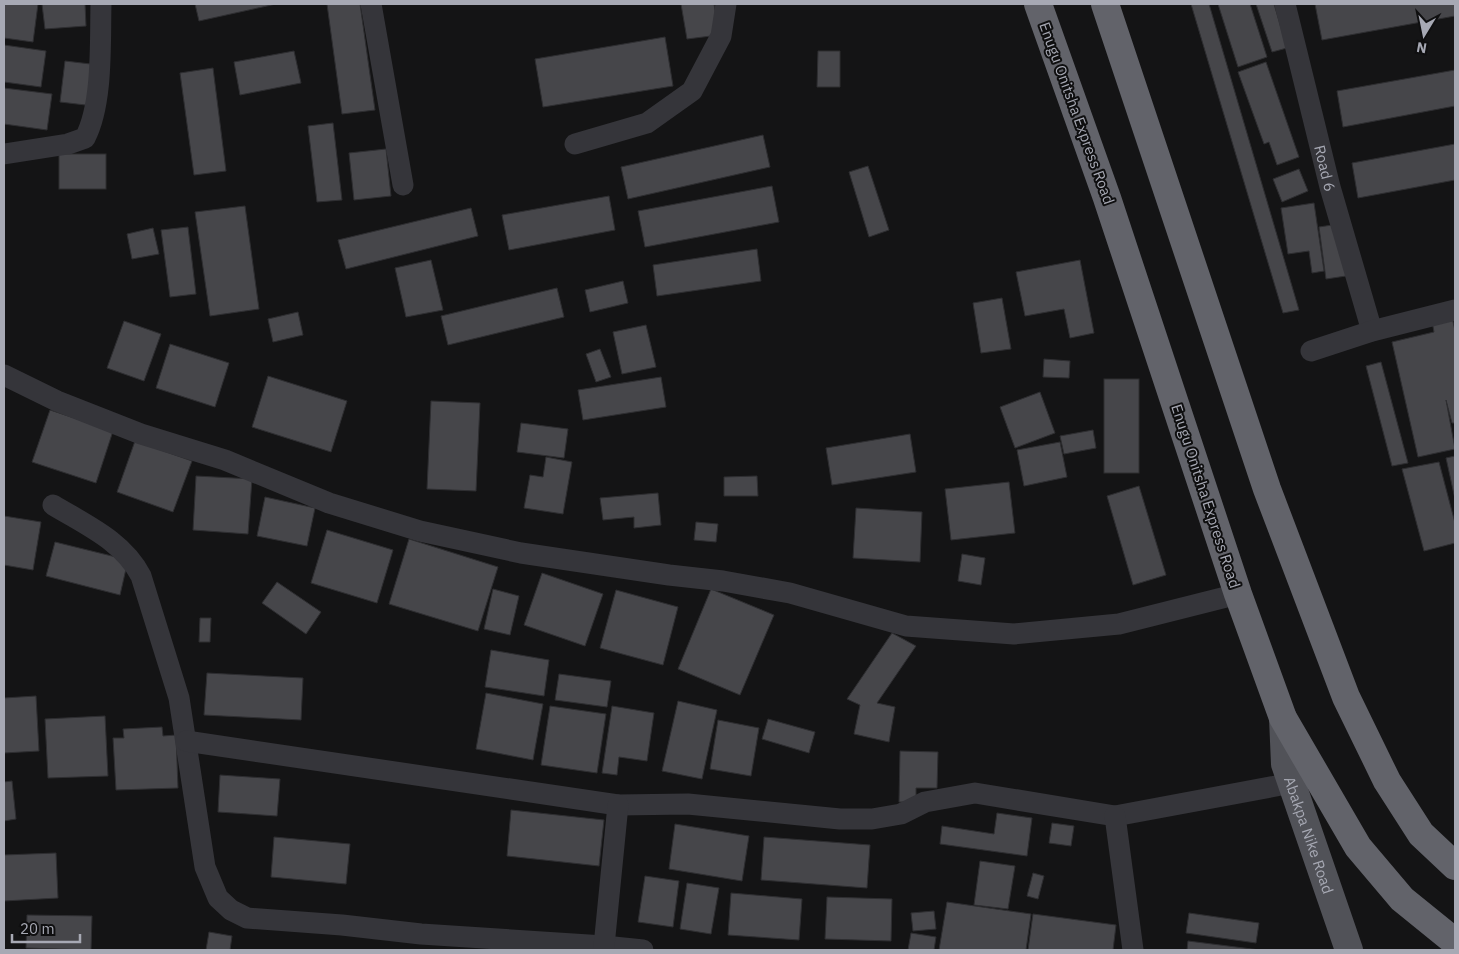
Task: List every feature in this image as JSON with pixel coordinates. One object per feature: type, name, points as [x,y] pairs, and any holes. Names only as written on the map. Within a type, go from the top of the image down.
[{"type":"highway","name":"Enugu Onitsha Express Road","points":[[1038,4],[1107,198],[1238,594],[1283,718],[1358,847],[1402,899],[1455,942]]},
{"type":"highway","points":[[1106,4],[1266,489],[1346,697],[1387,781],[1421,834],[1455,866]]},
{"type":"main road","name":"Abakpa Nike Road","points":[[1283,718],[1285,764],[1349,950]]},
{"type":"street","points":[[4,154],[68,144],[85,138],[92,124],[100,65],[101,4]]},
{"type":"street","points":[[370,4],[403,185]]},
{"type":"street","points":[[575,144],[647,123],[692,91],[721,36],[726,4]]},
{"type":"street","name":"Road 6","points":[[1285,4],[1330,186],[1372,331]]},
{"type":"street","points":[[1312,351],[1372,331],[1455,310]]},
{"type":"street","points":[[4,375],[57,401],[141,434],[225,460],[329,503],[420,531],[521,553],[723,581],[790,593],[906,626],[1014,634],[1051,631],[1119,624],[1238,594]]},
{"type":"street","points":[[53,505],[116,543],[132,560],[150,601],[179,698],[205,867],[218,898],[231,910],[247,918],[342,925],[419,942],[604,946],[643,950]]},
{"type":"street","points":[[186,741],[618,805],[688,804],[840,819],[872,819],[901,814],[925,802],[975,793],[1115,816],[1292,783]]},
{"type":"street","points":[[604,946],[618,805]]},
{"type":"street","points":[[1115,816],[1133,950]]},
{"type":"building","points":[[4,4],[38,4],[33,42],[4,38]]},
{"type":"building","points":[[42,4],[85,4],[86,26],[45,29]]},
{"type":"building","points":[[195,4],[276,4],[199,21]]},
{"type":"building","points":[[327,4],[360,4],[375,110],[342,114]]},
{"type":"building","points":[[681,4],[714,4],[719,35],[687,39]]},
{"type":"building","points":[[1191,4],[1209,4],[1299,310],[1283,313]]},
{"type":"building","points":[[1218,4],[1250,4],[1267,57],[1238,67]]},
{"type":"building","points":[[1256,4],[1274,4],[1287,48],[1272,52]]},
{"type":"building","points":[[1315,4],[1455,4],[1455,16],[1322,40]]},
{"type":"building","points":[[665,37],[673,86],[543,107],[535,59]]},
{"type":"building","points":[[4,45],[46,51],[41,87],[4,82]]},
{"type":"building","points":[[294,51],[301,83],[240,95],[234,62]]},
{"type":"building","points":[[818,51],[840,51],[840,87],[817,87]]},
{"type":"building","points":[[65,61],[99,65],[94,106],[60,102]]},
{"type":"building","points":[[1266,62],[1299,157],[1277,165],[1269,142],[1264,144],[1238,72]]},
{"type":"building","points":[[213,68],[226,171],[194,175],[180,73]]},
{"type":"building","points":[[1455,70],[1455,106],[1343,127],[1337,91]]},
{"type":"building","points":[[4,88],[52,94],[47,130],[4,124]]},
{"type":"building","points":[[333,123],[342,200],[317,202],[308,126]]},
{"type":"building","points":[[763,135],[770,167],[628,199],[621,167]]},
{"type":"building","points":[[1455,144],[1455,180],[1358,198],[1352,163]]},
{"type":"building","points":[[386,149],[391,196],[354,200],[349,153]]},
{"type":"building","points":[[59,154],[106,154],[106,189],[59,189]]},
{"type":"building","points":[[868,166],[889,230],[869,237],[849,172]]},
{"type":"building","points":[[1299,169],[1308,191],[1282,202],[1273,179]]},
{"type":"building","points":[[772,186],[779,222],[645,247],[638,211]]},
{"type":"building","points":[[609,196],[615,230],[509,250],[502,215]]},
{"type":"building","points":[[1314,203],[1324,271],[1312,273],[1309,251],[1288,254],[1281,208]]},
{"type":"building","points":[[245,206],[259,309],[210,316],[195,212]]},
{"type":"building","points":[[471,208],[478,236],[346,269],[338,240]]},
{"type":"building","points":[[1339,224],[1346,276],[1326,279],[1319,227]]},
{"type":"building","points":[[188,227],[196,294],[170,297],[161,230]]},
{"type":"building","points":[[153,228],[159,254],[132,259],[127,234]]},
{"type":"building","points":[[757,249],[761,281],[657,296],[653,265]]},
{"type":"building","points":[[431,260],[443,310],[406,317],[395,268]]},
{"type":"building","points":[[1080,260],[1094,333],[1070,338],[1064,309],[1025,316],[1016,272]]},
{"type":"building","points":[[623,281],[628,303],[590,312],[585,290]]},
{"type":"building","points":[[557,288],[564,317],[448,345],[441,316]]},
{"type":"building","points":[[1002,298],[1011,349],[981,353],[973,303]]},
{"type":"building","points":[[298,312],[303,335],[273,342],[268,319]]},
{"type":"building","points":[[1452,317],[1455,331],[1455,423],[1452,423],[1446,400],[1455,449],[1418,457],[1392,342],[1434,332],[1432,321]]},
{"type":"building","points":[[124,321],[161,334],[144,381],[107,368]]},
{"type":"building","points":[[646,325],[656,367],[622,374],[613,332]]},
{"type":"building","points":[[170,344],[229,363],[215,407],[156,388]]},
{"type":"building","points":[[600,349],[611,377],[596,382],[586,354]]},
{"type":"building","points":[[1044,359],[1070,361],[1069,378],[1043,377]]},
{"type":"building","points":[[1381,362],[1408,463],[1392,466],[1366,366]]},
{"type":"building","points":[[268,376],[347,401],[331,452],[252,427]]},
{"type":"building","points":[[661,377],[666,407],[583,420],[578,390]]},
{"type":"building","points":[[1104,379],[1139,379],[1139,473],[1104,473]]},
{"type":"building","points":[[1040,392],[1055,433],[1015,448],[1000,407]]},
{"type":"building","points":[[431,401],[480,403],[476,491],[427,489]]},
{"type":"building","points":[[50,410],[113,431],[96,483],[32,462]]},
{"type":"building","points":[[521,423],[568,429],[564,458],[517,452]]},
{"type":"building","points":[[1093,430],[1096,448],[1064,454],[1060,436]]},
{"type":"building","points":[[910,434],[916,472],[832,485],[826,448]]},
{"type":"building","points":[[135,441],[192,461],[173,512],[117,492]]},
{"type":"building","points":[[1060,442],[1067,477],[1024,486],[1017,450]]},
{"type":"building","points":[[1455,456],[1455,499],[1446,458]]},
{"type":"building","points":[[546,457],[572,462],[563,514],[524,508],[530,475],[543,477]]},
{"type":"building","points":[[1439,462],[1455,523],[1455,543],[1424,551],[1402,469]]},
{"type":"building","points":[[196,476],[252,479],[248,534],[193,530]]},
{"type":"building","points":[[757,476],[758,496],[724,496],[724,477]]},
{"type":"building","points":[[1009,482],[1015,533],[951,540],[945,489]]},
{"type":"building","points":[[1139,486],[1166,575],[1133,585],[1107,496]]},
{"type":"building","points":[[658,493],[661,525],[634,528],[634,517],[603,520],[600,498]]},
{"type":"building","points":[[265,497],[315,508],[307,546],[257,536]]},
{"type":"building","points":[[856,508],[922,512],[920,562],[853,558]]},
{"type":"building","points":[[4,516],[41,522],[33,570],[4,565]]},
{"type":"building","points":[[696,522],[718,524],[716,542],[694,540]]},
{"type":"building","points":[[327,530],[393,550],[377,603],[311,583]]},
{"type":"building","points":[[409,539],[498,567],[478,631],[389,604]]},
{"type":"building","points":[[55,542],[128,560],[120,595],[46,576]]},
{"type":"building","points":[[962,554],[985,558],[981,585],[958,581]]},
{"type":"building","points":[[542,573],[603,594],[585,646],[524,625]]},
{"type":"building","points":[[277,582],[321,612],[306,634],[262,603]]},
{"type":"building","points":[[493,589],[519,596],[510,635],[484,629]]},
{"type":"building","points":[[711,589],[774,615],[740,695],[678,669]]},
{"type":"building","points":[[616,590],[678,607],[663,665],[600,648]]},
{"type":"building","points":[[200,618],[211,618],[210,642],[199,642]]},
{"type":"building","points":[[892,633],[916,646],[877,703],[895,707],[889,742],[854,734],[860,705],[847,699]]},
{"type":"building","points":[[491,650],[549,660],[544,696],[485,687]]},
{"type":"building","points":[[207,673],[303,678],[301,720],[204,715]]},
{"type":"building","points":[[559,674],[611,681],[607,707],[555,700]]},
{"type":"building","points":[[486,693],[543,704],[533,760],[476,749]]},
{"type":"building","points":[[36,696],[39,751],[4,753],[4,698]]},
{"type":"building","points":[[678,701],[717,710],[702,779],[662,771]]},
{"type":"building","points":[[550,706],[606,714],[597,773],[541,765]]},
{"type":"building","points":[[612,706],[654,713],[647,761],[619,757],[617,775],[602,773]]},
{"type":"building","points":[[105,716],[108,776],[48,778],[45,719]]},
{"type":"building","points":[[768,719],[815,732],[809,753],[762,739]]},
{"type":"building","points":[[718,720],[759,728],[751,776],[710,769]]},
{"type":"building","points":[[162,727],[163,736],[176,735],[178,788],[116,790],[113,738],[124,738],[123,729]]},
{"type":"building","points":[[900,751],[938,752],[937,788],[916,788],[916,802],[899,802]]},
{"type":"building","points":[[220,775],[280,779],[277,816],[218,812]]},
{"type":"building","points":[[12,781],[16,819],[4,821],[4,782]]},
{"type":"building","points":[[511,810],[604,820],[599,866],[507,856]]},
{"type":"building","points":[[997,813],[1032,818],[1027,856],[940,844],[942,826],[994,834]]},
{"type":"building","points":[[1052,823],[1074,826],[1071,846],[1049,843]]},
{"type":"building","points":[[675,824],[749,836],[742,881],[669,869]]},
{"type":"building","points":[[274,837],[350,844],[346,884],[271,877]]},
{"type":"building","points":[[764,837],[870,845],[867,888],[761,880]]},
{"type":"building","points":[[56,853],[58,898],[4,901],[4,855]]},
{"type":"building","points":[[980,861],[1015,866],[1008,909],[974,905]]},
{"type":"building","points":[[1033,873],[1044,876],[1038,899],[1027,896]]},
{"type":"building","points":[[645,876],[679,881],[673,927],[638,922]]},
{"type":"building","points":[[687,883],[719,888],[711,934],[680,929]]},
{"type":"building","points":[[731,893],[802,899],[799,940],[728,935]]},
{"type":"building","points":[[827,897],[892,899],[891,941],[825,939]]},
{"type":"building","points":[[947,902],[1031,914],[1026,950],[939,950]]},
{"type":"building","points":[[934,911],[936,929],[913,931],[911,913]]},
{"type":"building","points":[[1189,913],[1259,923],[1256,943],[1186,933]]},
{"type":"building","points":[[1033,914],[1116,925],[1113,950],[1028,950]]},
{"type":"building","points":[[27,915],[92,916],[91,950],[26,948]]},
{"type":"building","points":[[209,932],[232,936],[230,950],[206,950]]},
{"type":"building","points":[[911,933],[936,937],[934,950],[908,950]]},
{"type":"building","points":[[1188,941],[1260,950],[1187,950]]}]
